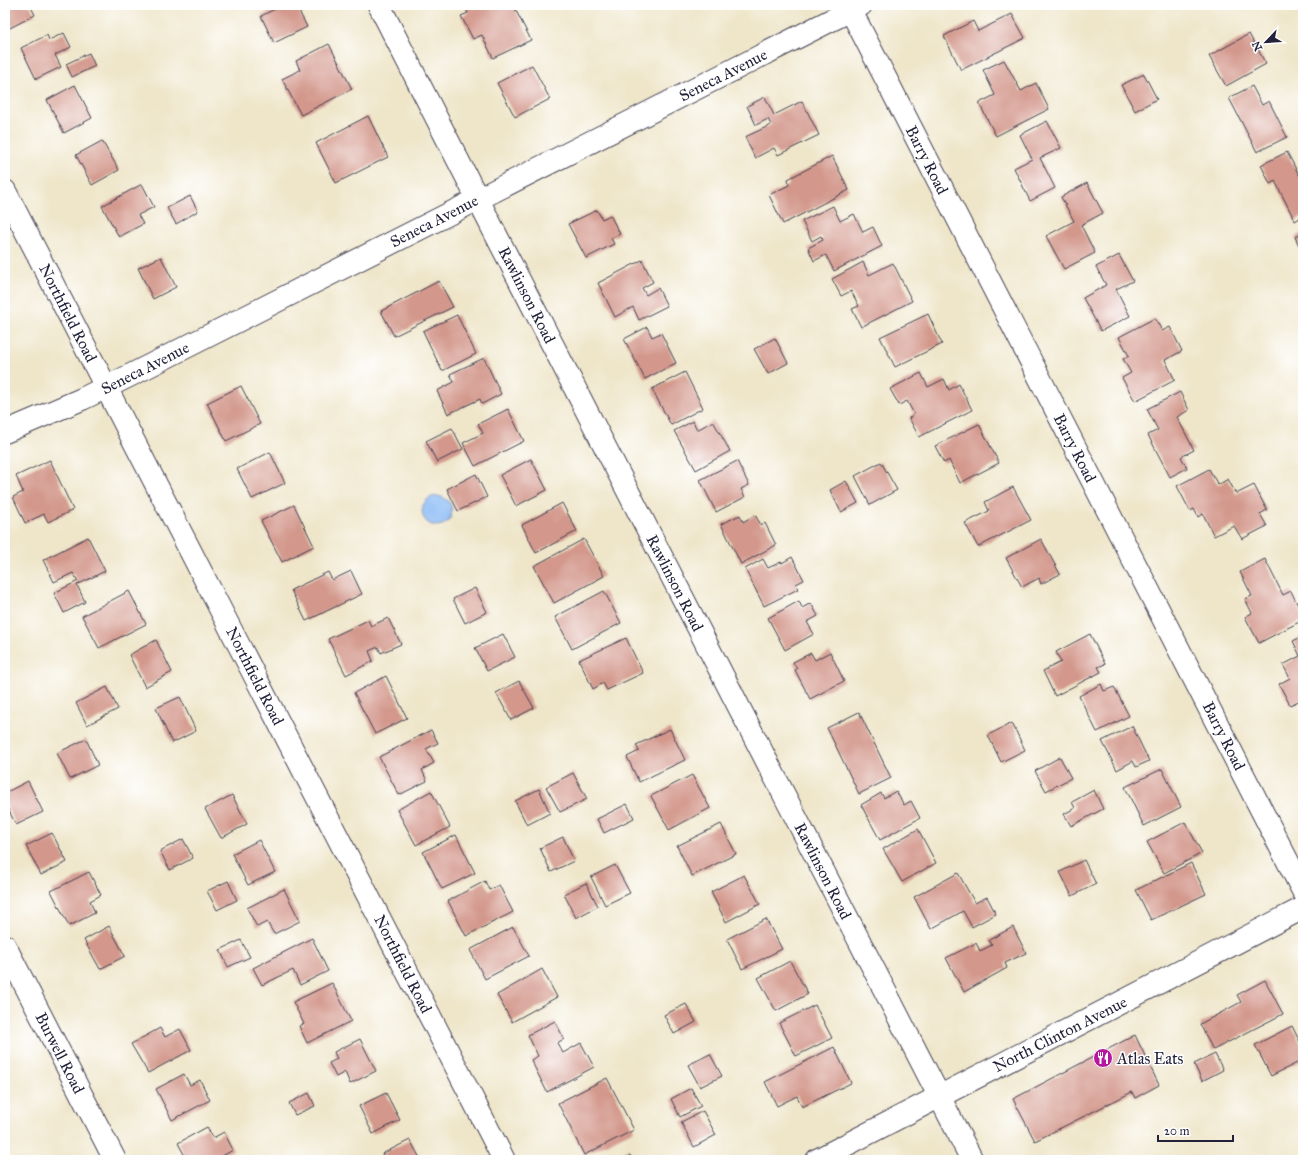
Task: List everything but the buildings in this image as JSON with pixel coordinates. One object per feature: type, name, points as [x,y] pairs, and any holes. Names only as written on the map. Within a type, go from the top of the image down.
[{"type":"street","name":"Rawlinson Road","points":[[379,5],[972,1160]]},
{"type":"street","name":"Seneca Avenue","points":[[5,432],[107,387],[853,7]]},
{"type":"street","name":"Barry Road","points":[[853,7],[1303,890]]},
{"type":"street","name":"Northfield Road","points":[[5,191],[504,1160]]},
{"type":"street","name":"North Clinton Avenue","points":[[817,1160],[1303,908]]},
{"type":"street","name":"Burwell Road","points":[[5,946],[115,1160]]},
{"type":"water","points":[[437,496],[443,497],[451,505],[451,517],[443,525],[437,526],[431,525],[423,517],[422,511],[423,505],[431,497]]},
{"type":"place","name":"Atlas Eats","points":[[1103,1058]]}]
